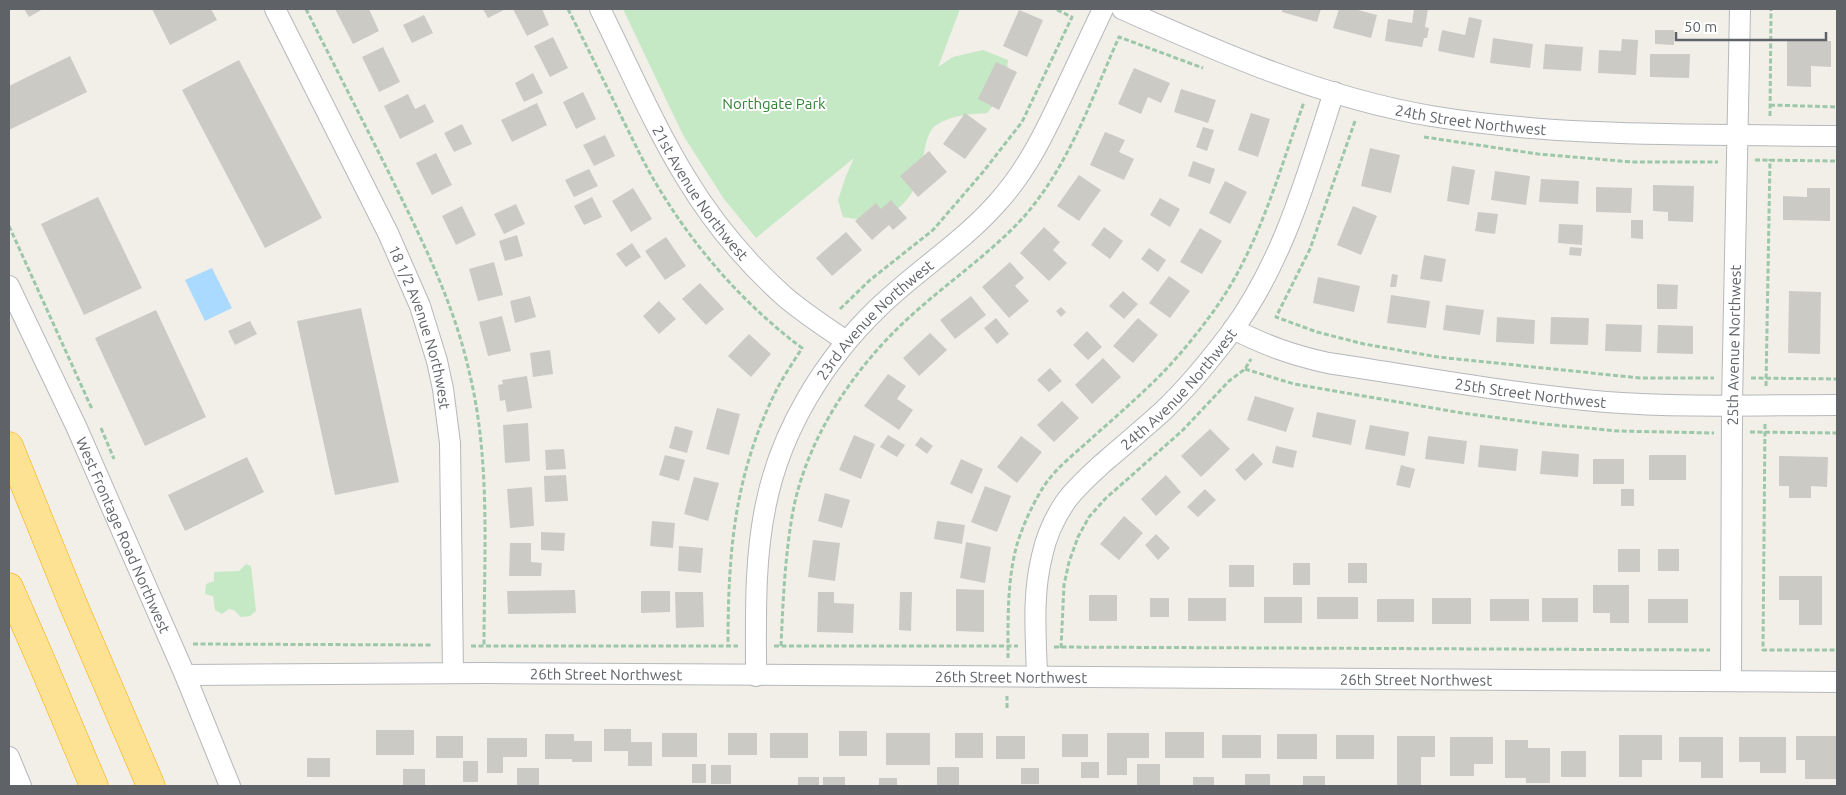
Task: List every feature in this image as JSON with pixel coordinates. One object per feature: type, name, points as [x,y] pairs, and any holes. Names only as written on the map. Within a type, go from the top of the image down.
[{"type":"highway","points":[[9,446],[150,786]]},
{"type":"highway","points":[[9,587],[44,665],[94,786]]},
{"type":"street","name":"18 1/2 Avenue Northwest","points":[[275,9],[388,233],[420,306],[437,361],[448,419],[450,452],[453,673]]},
{"type":"street","name":"21st Avenue Northwest","points":[[600,9],[669,149],[707,210],[744,256],[786,297],[846,341]]},
{"type":"street","name":"23rd Avenue Northwest","points":[[756,676],[756,586],[762,528],[770,489],[786,441],[796,419],[816,384],[846,341],[878,308],[970,230],[1010,187],[1040,143],[1103,9]]},
{"type":"street","name":"24th Street Northwest","points":[[1122,9],[1254,65],[1334,92],[1430,116],[1490,124],[1624,133],[1837,136]]},
{"type":"street","name":"25th Avenue Northwest","points":[[1731,681],[1732,405],[1740,9]]},
{"type":"street","name":"24th Avenue Northwest","points":[[1037,677],[1036,582],[1042,554],[1052,525],[1066,500],[1085,480],[1186,388],[1233,329],[1271,268],[1284,238],[1334,92]]},
{"type":"street","name":"West Frontage Road Northwest","points":[[9,286],[76,426],[185,675],[230,786]]},
{"type":"street","name":"25th Street Northwest","points":[[1233,329],[1293,356],[1328,364],[1560,398],[1626,403],[1837,405]]},
{"type":"street","name":"26th Street Northwest","points":[[185,675],[453,673],[1837,682]]},
{"type":"street","points":[[9,756],[21,786]]},
{"type":"path","points":[[840,309],[870,280],[933,230],[983,172],[1022,122],[1072,17],[1055,9]]},
{"type":"path","points":[[1771,9],[1770,105],[1837,107]]},
{"type":"path","points":[[1119,37],[1064,156],[1033,204],[1019,222],[898,328],[868,359],[840,399],[826,424],[812,452],[794,510],[786,567],[782,646],[1008,646],[1010,578],[1016,547],[1028,514],[1044,485],[1066,461],[1166,370],[1211,314],[1247,255],[1260,228],[1304,102]]},
{"type":"path","points":[[1355,120],[1310,249],[1276,317],[1317,332],[1364,344],[1438,358],[1640,378],[1705,378]]},
{"type":"path","points":[[1837,161],[1770,159],[1766,378],[1837,379]]},
{"type":"path","points":[[1705,433],[1618,431],[1544,424],[1462,413],[1294,384],[1245,369],[1228,381],[1183,430],[1089,516],[1078,537],[1069,562],[1064,585],[1061,648],[1710,650]]},
{"type":"path","points":[[1837,433],[1765,432],[1763,650],[1837,650]]},
{"type":"path","points":[[193,644],[423,645]]},
{"type":"path","points":[[484,646],[728,646]]},
{"type":"green space","name":"Northgate Park","points":[[623,9],[960,9],[938,67],[953,57],[983,50],[1008,60],[1005,91],[987,113],[954,117],[935,126],[929,134],[919,177],[913,191],[904,203],[892,213],[880,218],[870,219],[843,217],[838,200],[854,158],[756,238],[724,199],[683,135]]},
{"type":"green space","points":[[246,564],[251,566],[256,611],[250,616],[241,617],[234,610],[229,609],[222,614],[215,610],[213,596],[205,594],[206,584],[214,581],[214,572],[239,571]]},
{"type":"water","points":[[212,268],[232,308],[205,321],[185,280]]},
{"type":"building","points":[[24,9],[43,9],[29,17]]},
{"type":"building","points":[[152,9],[211,9],[217,20],[170,45]]},
{"type":"building","points":[[335,9],[369,9],[379,31],[353,44]]},
{"type":"building","points":[[483,9],[503,9],[504,10],[488,18]]},
{"type":"building","points":[[513,9],[542,9],[549,25],[527,36]]},
{"type":"building","points":[[1282,9],[1321,9],[1317,22],[1282,12]]},
{"type":"building","points":[[1339,9],[1354,9],[1377,15],[1371,38],[1333,28]]},
{"type":"building","points":[[1414,9],[1428,9],[1425,27],[1429,28],[1427,38],[1424,38],[1422,47],[1385,41],[1388,19],[1412,23]]},
{"type":"building","points":[[1019,10],[1043,20],[1027,57],[1003,46]]},
{"type":"building","points":[[424,15],[433,33],[412,43],[403,25]]},
{"type":"building","points":[[1469,17],[1482,20],[1474,58],[1438,51],[1442,30],[1465,35]]},
{"type":"building","points":[[1655,30],[1674,30],[1674,45],[1655,44]]},
{"type":"building","points":[[553,37],[568,68],[550,77],[534,46]]},
{"type":"building","points":[[1493,38],[1533,44],[1530,68],[1490,63]]},
{"type":"building","points":[[1622,39],[1638,40],[1636,75],[1598,73],[1599,50],[1621,51]]},
{"type":"building","points":[[1787,41],[1831,41],[1831,67],[1811,66],[1811,87],[1787,86]]},
{"type":"building","points":[[1545,44],[1583,47],[1581,71],[1543,69]]},
{"type":"building","points":[[383,47],[400,82],[379,92],[362,57]]},
{"type":"building","points":[[1650,54],[1690,54],[1689,78],[1650,77]]},
{"type":"building","points":[[70,56],[87,92],[9,130],[9,86]]},
{"type":"building","points":[[239,60],[322,218],[265,248],[182,90]]},
{"type":"building","points":[[996,62],[1017,72],[999,110],[978,99]]},
{"type":"building","points":[[1134,68],[1170,83],[1161,103],[1148,97],[1141,114],[1118,104]]},
{"type":"building","points":[[533,73],[543,93],[524,102],[515,83]]},
{"type":"building","points":[[1181,89],[1216,100],[1208,123],[1174,112]]},
{"type":"building","points":[[583,92],[596,119],[576,129],[563,102]]},
{"type":"building","points":[[408,94],[415,109],[425,104],[434,122],[400,139],[384,106]]},
{"type":"building","points":[[537,103],[547,125],[512,142],[501,120]]},
{"type":"building","points":[[965,113],[987,129],[965,159],[943,144]]},
{"type":"building","points":[[1251,113],[1270,119],[1258,157],[1238,150]]},
{"type":"building","points":[[462,124],[472,144],[454,152],[444,133]]},
{"type":"building","points":[[1203,127],[1214,130],[1207,151],[1196,147]]},
{"type":"building","points":[[1105,132],[1125,140],[1119,152],[1134,159],[1124,180],[1090,165]]},
{"type":"building","points":[[605,135],[615,156],[594,166],[583,145]]},
{"type":"building","points":[[1370,148],[1400,155],[1391,193],[1361,186]]},
{"type":"building","points":[[929,151],[947,172],[918,197],[900,176]]},
{"type":"building","points":[[436,153],[452,185],[432,195],[416,163]]},
{"type":"building","points":[[1193,161],[1215,169],[1210,184],[1188,176]]},
{"type":"building","points":[[1452,166],[1475,170],[1469,205],[1447,201]]},
{"type":"building","points":[[589,169],[598,186],[574,197],[565,180]]},
{"type":"building","points":[[1495,171],[1530,176],[1526,205],[1491,200]]},
{"type":"building","points":[[1079,175],[1101,190],[1079,221],[1057,206]]},
{"type":"building","points":[[1541,179],[1579,181],[1578,204],[1539,202]]},
{"type":"building","points":[[1225,181],[1247,192],[1230,224],[1209,213]]},
{"type":"building","points":[[1653,185],[1694,186],[1693,222],[1668,221],[1668,212],[1653,211]]},
{"type":"building","points":[[1596,187],[1632,188],[1631,213],[1596,212]]},
{"type":"building","points":[[633,188],[652,219],[631,232],[612,201]]},
{"type":"building","points":[[1807,188],[1830,188],[1830,221],[1783,220],[1783,196],[1807,197]]},
{"type":"building","points":[[98,197],[142,288],[84,315],[41,224]]},
{"type":"building","points":[[592,197],[602,217],[584,225],[574,206]]},
{"type":"building","points":[[1160,198],[1180,209],[1170,227],[1150,215]]},
{"type":"building","points":[[891,200],[907,218],[893,230],[889,225],[872,240],[855,221],[876,203],[881,209]]},
{"type":"building","points":[[516,204],[525,224],[504,234],[494,214]]},
{"type":"building","points":[[462,206],[476,235],[456,245],[442,216]]},
{"type":"building","points":[[1353,206],[1377,216],[1361,255],[1337,245]]},
{"type":"building","points":[[1478,212],[1498,214],[1495,234],[1475,231]]},
{"type":"building","points":[[1631,220],[1643,220],[1643,239],[1631,238]]},
{"type":"building","points":[[1559,224],[1583,225],[1582,245],[1558,243]]},
{"type":"building","points":[[1044,227],[1060,242],[1053,250],[1067,263],[1049,281],[1020,253]]},
{"type":"building","points":[[1104,227],[1123,241],[1110,259],[1091,245]]},
{"type":"building","points":[[1200,228],[1222,241],[1202,274],[1180,262]]},
{"type":"building","points":[[846,232],[862,250],[832,276],[816,258]]},
{"type":"building","points":[[517,235],[523,256],[505,261],[499,241]]},
{"type":"building","points":[[666,237],[686,266],[665,280],[645,251]]},
{"type":"building","points":[[632,243],[641,257],[626,267],[616,254]]},
{"type":"building","points":[[1570,247],[1582,248],[1581,256],[1569,255]]},
{"type":"building","points":[[1149,248],[1166,260],[1158,272],[1141,259]]},
{"type":"building","points":[[1424,255],[1446,259],[1442,282],[1420,279]]},
{"type":"building","points":[[494,262],[503,295],[478,301],[469,269]]},
{"type":"building","points":[[1010,262],[1024,278],[1015,286],[1029,301],[1009,318],[982,287]]},
{"type":"building","points":[[1392,274],[1398,275],[1396,287],[1390,287]]},
{"type":"building","points":[[1169,276],[1190,291],[1170,318],[1149,303]]},
{"type":"building","points":[[1318,277],[1360,286],[1354,312],[1313,303]]},
{"type":"building","points":[[700,283],[724,309],[706,325],[682,299]]},
{"type":"building","points":[[1657,284],[1678,285],[1677,309],[1657,309]]},
{"type":"building","points":[[1123,291],[1138,304],[1124,319],[1109,306]]},
{"type":"building","points":[[1789,291],[1821,292],[1820,354],[1788,353]]},
{"type":"building","points":[[1391,295],[1430,301],[1426,328],[1387,323]]},
{"type":"building","points":[[530,296],[536,317],[515,323],[510,301]]},
{"type":"building","points":[[971,296],[986,315],[955,339],[940,320]]},
{"type":"building","points":[[659,301],[676,319],[659,334],[643,316]]},
{"type":"building","points":[[1446,305],[1484,310],[1480,335],[1443,330]]},
{"type":"building","points":[[1061,307],[1066,312],[1061,317],[1056,311]]},
{"type":"building","points":[[361,308],[399,482],[335,495],[297,321]]},
{"type":"building","points":[[156,310],[206,417],[145,446],[95,338]]},
{"type":"building","points":[[502,316],[511,351],[488,356],[479,322]]},
{"type":"building","points":[[1497,317],[1535,320],[1534,344],[1496,342]]},
{"type":"building","points":[[1551,317],[1589,318],[1588,345],[1550,344]]},
{"type":"building","points":[[996,318],[1009,334],[997,344],[984,328]]},
{"type":"building","points":[[1138,318],[1158,335],[1133,363],[1113,346]]},
{"type":"building","points":[[250,321],[257,334],[235,345],[228,331]]},
{"type":"building","points":[[1606,324],[1642,325],[1641,352],[1605,351]]},
{"type":"building","points":[[1658,325],[1693,326],[1693,354],[1657,353]]},
{"type":"building","points":[[1087,331],[1102,347],[1088,360],[1073,345]]},
{"type":"building","points":[[930,333],[947,350],[919,376],[903,358]]},
{"type":"building","points":[[749,334],[771,354],[751,377],[728,356]]},
{"type":"building","points":[[550,350],[553,374],[533,377],[530,353]]},
{"type":"building","points":[[1103,358],[1121,377],[1092,404],[1075,385]]},
{"type":"building","points":[[1050,368],[1062,381],[1049,392],[1037,380]]},
{"type":"building","points":[[888,374],[906,386],[897,399],[913,410],[899,430],[864,406]]},
{"type":"building","points":[[527,376],[532,408],[507,412],[505,400],[500,401],[498,385],[503,384],[502,380]]},
{"type":"building","points":[[1255,396],[1294,408],[1286,432],[1247,420]]},
{"type":"building","points":[[1062,401],[1079,418],[1054,442],[1037,425]]},
{"type":"building","points":[[717,408],[740,414],[729,455],[706,449]]},
{"type":"building","points":[[1317,412],[1356,420],[1351,445],[1312,437]]},
{"type":"building","points":[[528,423],[530,461],[505,463],[503,425]]},
{"type":"building","points":[[1370,425],[1409,432],[1405,456],[1365,449]]},
{"type":"building","points":[[675,426],[693,431],[687,453],[669,448]]},
{"type":"building","points":[[1210,429],[1230,449],[1201,477],[1181,456]]},
{"type":"building","points":[[854,435],[875,444],[861,479],[839,470]]},
{"type":"building","points":[[888,435],[905,445],[897,457],[880,447]]},
{"type":"building","points":[[1021,436],[1042,452],[1017,483],[997,467]]},
{"type":"building","points":[[1428,436],[1467,441],[1464,464],[1425,459]]},
{"type":"building","points":[[921,437],[933,446],[927,454],[915,445]]},
{"type":"building","points":[[1480,445],[1518,449],[1516,471],[1478,467]]},
{"type":"building","points":[[1276,446],[1297,451],[1293,468],[1272,463]]},
{"type":"building","points":[[564,449],[566,469],[546,470],[545,450]]},
{"type":"building","points":[[1542,451],[1579,454],[1578,477],[1540,474]]},
{"type":"building","points":[[1253,453],[1263,464],[1245,481],[1235,470]]},
{"type":"building","points":[[665,455],[685,460],[679,481],[659,475]]},
{"type":"building","points":[[1649,455],[1686,455],[1686,480],[1649,480]]},
{"type":"building","points":[[1779,456],[1828,457],[1827,487],[1811,486],[1811,498],[1789,498],[1789,486],[1779,486]]},
{"type":"building","points":[[247,457],[264,492],[185,531],[168,495]]},
{"type":"building","points":[[961,459],[983,469],[972,494],[950,484]]},
{"type":"building","points":[[1593,459],[1624,459],[1624,484],[1593,484]]},
{"type":"building","points":[[1401,465],[1415,469],[1410,488],[1396,485]]},
{"type":"building","points":[[566,475],[568,501],[545,502],[544,476]]},
{"type":"building","points":[[1166,475],[1181,492],[1156,516],[1141,499]]},
{"type":"building","points":[[694,477],[719,483],[708,521],[684,514]]},
{"type":"building","points":[[985,486],[1011,496],[997,532],[971,522]]},
{"type":"building","points":[[532,487],[534,526],[510,528],[507,489]]},
{"type":"building","points":[[1205,489],[1216,500],[1198,517],[1187,507]]},
{"type":"building","points":[[1621,489],[1634,489],[1634,506],[1621,506]]},
{"type":"building","points":[[825,493],[850,500],[842,528],[818,521]]},
{"type":"building","points":[[1124,516],[1143,533],[1119,560],[1100,544]]},
{"type":"building","points":[[652,521],[675,523],[673,548],[650,546]]},
{"type":"building","points":[[937,521],[965,525],[962,544],[934,539]]},
{"type":"building","points":[[541,532],[565,533],[564,551],[541,550]]},
{"type":"building","points":[[1156,534],[1170,548],[1158,560],[1145,545]]},
{"type":"building","points":[[813,540],[840,543],[835,581],[808,577]]},
{"type":"building","points":[[966,542],[991,547],[985,583],[960,578]]},
{"type":"building","points":[[510,543],[531,543],[531,562],[542,563],[541,576],[509,576]]},
{"type":"building","points":[[679,546],[703,548],[701,573],[678,571]]},
{"type":"building","points":[[1618,549],[1640,549],[1640,572],[1618,572]]},
{"type":"building","points":[[1658,549],[1679,549],[1679,571],[1658,571]]},
{"type":"building","points":[[1293,563],[1310,563],[1310,585],[1293,585]]},
{"type":"building","points":[[1348,563],[1367,563],[1367,583],[1348,583]]},
{"type":"building","points":[[1229,565],[1254,565],[1254,587],[1229,587]]},
{"type":"building","points":[[1779,576],[1822,576],[1822,625],[1799,625],[1799,600],[1779,600]]},
{"type":"building","points":[[1593,585],[1629,585],[1629,623],[1610,623],[1610,613],[1593,613]]},
{"type":"building","points":[[956,589],[984,590],[984,632],[956,631]]},
{"type":"building","points":[[575,590],[576,613],[508,614],[507,591]]},
{"type":"building","points":[[641,591],[670,591],[670,612],[641,613]]},
{"type":"building","points":[[675,592],[703,592],[704,627],[676,628]]},
{"type":"building","points":[[818,592],[834,592],[834,603],[854,604],[853,633],[817,632]]},
{"type":"building","points":[[900,592],[912,592],[911,631],[899,630]]},
{"type":"building","points":[[1089,595],[1117,595],[1117,621],[1089,621]]},
{"type":"building","points":[[1264,597],[1302,597],[1302,623],[1264,623]]},
{"type":"building","points":[[1317,597],[1358,597],[1358,619],[1317,619]]},
{"type":"building","points":[[1150,598],[1169,598],[1169,617],[1150,617]]},
{"type":"building","points":[[1188,598],[1226,598],[1226,621],[1188,621]]},
{"type":"building","points":[[1432,598],[1471,598],[1471,624],[1432,624]]},
{"type":"building","points":[[1542,598],[1578,598],[1578,622],[1542,622]]},
{"type":"building","points":[[1377,599],[1414,599],[1414,622],[1377,622]]},
{"type":"building","points":[[1490,599],[1529,599],[1529,621],[1490,621]]},
{"type":"building","points":[[1648,599],[1688,599],[1688,623],[1648,623]]},
{"type":"building","points":[[604,729],[631,729],[631,742],[652,742],[652,766],[628,766],[628,751],[604,751]]},
{"type":"building","points":[[376,730],[414,730],[414,755],[376,755]]},
{"type":"building","points":[[839,731],[867,731],[867,756],[839,756]]},
{"type":"building","points":[[1165,732],[1204,732],[1204,758],[1165,758]]},
{"type":"building","points":[[662,733],[697,733],[697,757],[662,757]]},
{"type":"building","points":[[728,733],[757,733],[757,755],[728,755]]},
{"type":"building","points":[[770,733],[808,733],[808,758],[770,758]]},
{"type":"building","points":[[886,733],[930,733],[930,765],[886,765]]},
{"type":"building","points":[[955,733],[983,733],[983,758],[955,758]]},
{"type":"building","points":[[1107,733],[1149,733],[1149,758],[1127,758],[1127,775],[1107,775]]},
{"type":"building","points":[[545,734],[574,734],[574,741],[592,741],[592,762],[572,762],[572,759],[545,759]]},
{"type":"building","points":[[1062,734],[1088,734],[1088,757],[1062,757]]},
{"type":"building","points":[[1277,734],[1317,734],[1317,759],[1277,759]]},
{"type":"building","points":[[1222,735],[1261,735],[1261,758],[1222,758]]},
{"type":"building","points":[[1336,735],[1374,735],[1374,759],[1336,759]]},
{"type":"building","points":[[1619,735],[1662,735],[1662,760],[1642,760],[1642,777],[1619,777]]},
{"type":"building","points":[[436,736],[463,736],[463,758],[436,758]]},
{"type":"building","points":[[996,736],[1025,736],[1025,759],[996,759]]},
{"type":"building","points":[[1397,736],[1435,736],[1435,757],[1421,757],[1421,786],[1397,786]]},
{"type":"building","points":[[1796,736],[1837,736],[1837,779],[1805,779],[1805,760],[1796,760]]},
{"type":"building","points":[[1450,737],[1493,737],[1493,764],[1474,764],[1474,776],[1450,776]]},
{"type":"building","points":[[1679,737],[1723,737],[1723,778],[1701,778],[1701,762],[1679,762]]},
{"type":"building","points":[[1739,737],[1786,737],[1786,773],[1760,773],[1760,762],[1739,762]]},
{"type":"building","points":[[487,738],[527,738],[527,757],[503,757],[503,773],[487,773]]},
{"type":"building","points":[[1505,740],[1528,740],[1528,748],[1550,748],[1550,783],[1526,783],[1526,778],[1505,778]]},
{"type":"building","points":[[1561,751],[1586,751],[1586,777],[1561,777]]},
{"type":"building","points":[[307,758],[330,758],[330,777],[307,777]]},
{"type":"building","points":[[463,761],[478,761],[478,782],[463,782]]},
{"type":"building","points":[[1081,762],[1099,762],[1099,778],[1081,778]]},
{"type":"building","points":[[692,764],[706,764],[706,783],[692,783]]},
{"type":"building","points":[[1137,764],[1160,764],[1160,786],[1137,786]]},
{"type":"building","points":[[711,765],[731,765],[731,784],[711,784]]},
{"type":"building","points":[[937,767],[959,767],[959,786],[937,786]]},
{"type":"building","points":[[517,768],[539,768],[539,786],[517,786]]},
{"type":"building","points":[[1021,768],[1039,768],[1039,784],[1021,784]]},
{"type":"building","points":[[403,769],[425,769],[425,786],[403,786]]},
{"type":"building","points":[[1245,774],[1270,774],[1270,786],[1245,786]]},
{"type":"building","points":[[1303,776],[1325,776],[1325,786],[1303,786]]},
{"type":"building","points":[[798,777],[819,777],[819,786],[798,786]]},
{"type":"building","points":[[823,777],[845,777],[845,786],[823,786]]},
{"type":"building","points":[[1193,777],[1214,777],[1214,786],[1193,786]]},
{"type":"building","points":[[879,778],[897,778],[897,786],[879,786]]}]
